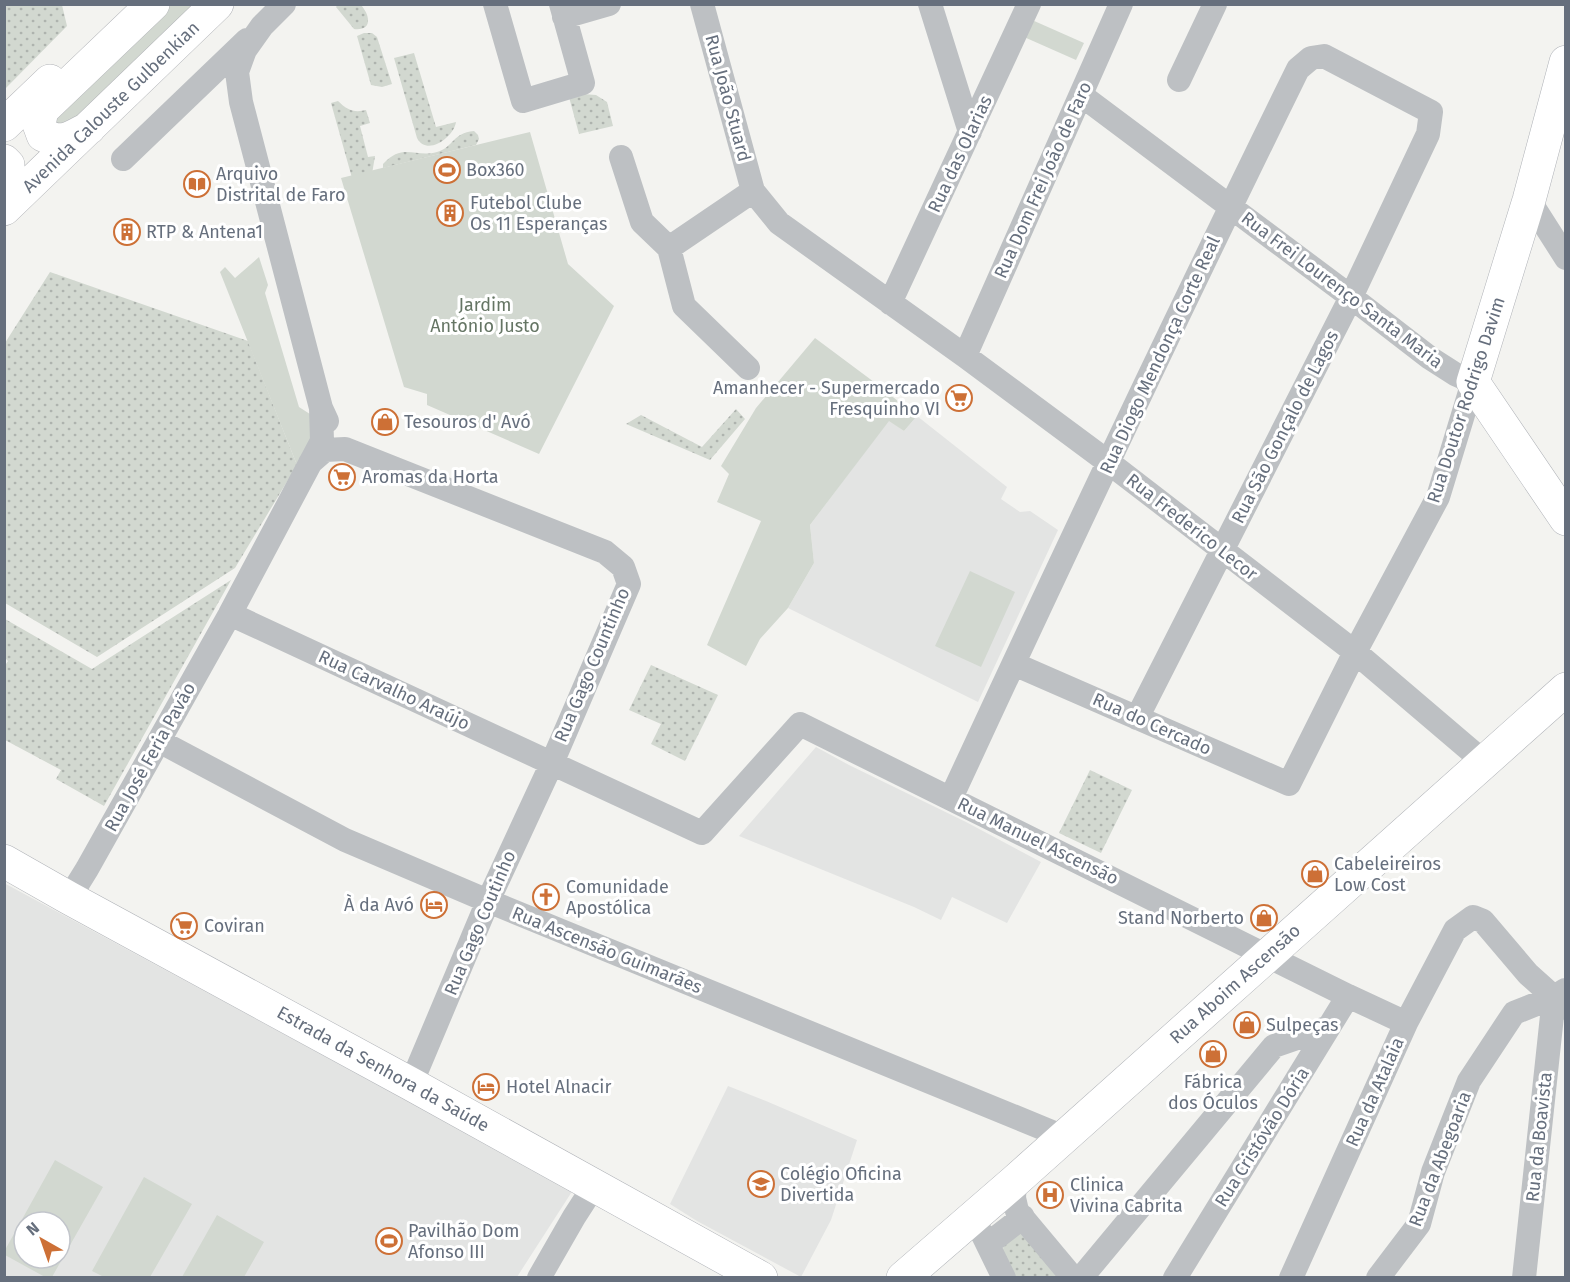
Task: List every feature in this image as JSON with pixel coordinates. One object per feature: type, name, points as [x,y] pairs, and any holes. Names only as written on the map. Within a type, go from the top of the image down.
[{"type":"main road","points":[[4,125],[129,4]]},
{"type":"main road","points":[[89,128],[65,140],[53,140],[43,135],[39,124],[42,110],[153,4]]},
{"type":"main road","name":"Avenida Calouste Gulbenkian","points":[[4,209],[217,4]]},
{"type":"main road","name":"Rua Doutor Rodrigo Davim","points":[[1473,382],[1529,200],[1566,62]]},
{"type":"main road","points":[[4,161],[8,165],[7,180],[4,182]]},
{"type":"main road","name":"Rua Frei Lourenço Santa Maria","points":[[1473,382],[1566,519]]},
{"type":"main road","name":"Rua Aboim Ascensão","points":[[903,1278],[979,1232],[1015,1181],[1566,689]]},
{"type":"main road","name":"Estrada da Senhora da Saúde","points":[[4,861],[761,1278]]},
{"type":"street","points":[[123,159],[284,4]]},
{"type":"street","points":[[495,4],[523,101],[583,83],[562,11],[609,4]]},
{"type":"street","name":"Rua João Stuard","points":[[702,4],[753,191]]},
{"type":"street","points":[[930,4],[970,132]]},
{"type":"street","name":"Rua das Olarias","points":[[890,303],[1029,4]]},
{"type":"street","name":"Rua Dom Frei João de Faro","points":[[965,356],[1121,4]]},
{"type":"street","points":[[1179,80],[1215,4]]},
{"type":"street","points":[[262,26],[245,50],[237,72],[241,102],[321,408],[334,437],[345,449]]},
{"type":"street","name":"Rua Diogo Mendonça Corte Real","points":[[951,798],[1108,462],[1298,69],[1311,58],[1324,56],[1431,112],[1428,134]]},
{"type":"street","points":[[198,86],[219,81],[233,85],[241,102]]},
{"type":"street","name":"Rua Frei Lourenço Santa Maria","points":[[1081,96],[1430,358],[1473,382]]},
{"type":"street","name":"Rua São Gonçalo de Lagos","points":[[1137,718],[1351,297],[1428,134]]},
{"type":"street","points":[[621,157],[642,222],[669,248],[684,306],[748,368]]},
{"type":"street","points":[[669,248],[753,191]]},
{"type":"street","name":"Rua Frederico Lecor","points":[[753,191],[779,223],[1108,462],[1354,652],[1484,762]]},
{"type":"street","points":[[1529,200],[1566,258]]},
{"type":"street","name":"Rua Doutor Rodrigo Davim","points":[[1289,784],[1354,652],[1438,497],[1473,382]]},
{"type":"street","points":[[230,614],[322,441],[321,408]]},
{"type":"street","points":[[307,468],[325,450],[345,449]]},
{"type":"street","name":"Rua Gago Countinho","points":[[345,449],[605,552],[623,567],[629,584],[552,763]]},
{"type":"street","name":"Rua José Feria Pavão","points":[[69,898],[230,614]]},
{"type":"street","name":"Rua Carvalho Araújo","points":[[230,614],[702,833]]},
{"type":"street","name":"Rua do Cercado","points":[[1014,664],[1289,784]]},
{"type":"street","name":"Rua Manuel Ascensão","points":[[702,833],[800,724],[1406,1023]]},
{"type":"street","name":"Rua Ascensão Guimarães","points":[[159,741],[345,840],[1064,1137]]},
{"type":"street","name":"Rua Gago Coutinho","points":[[411,1084],[488,901],[552,763]]},
{"type":"street","name":"Rua da Atalaia","points":[[1291,1278],[1406,1023],[1455,930],[1473,917],[1484,921],[1528,974],[1562,998]]},
{"type":"street","name":"Rua Cristóvão Dória","points":[[1175,1278],[1348,996]]},
{"type":"street","name":"Rua da Abegoaria","points":[[1378,1278],[1419,1224],[1432,1172],[1469,1081],[1514,1013],[1562,998]]},
{"type":"street","name":"Rua da Boavista","points":[[1524,1278],[1562,998]]},
{"type":"street","points":[[1081,1278],[1274,1046],[1329,1027]]},
{"type":"street","points":[[1015,1181],[1014,1198],[1017,1211],[1072,1278]]},
{"type":"street","points":[[539,1278],[594,1186]]},
{"type":"street","points":[[1004,1278],[979,1232],[1023,1217]]},
{"type":"shaded area","points":[[917,416],[1007,487],[1001,499],[1020,512],[1030,511],[1058,530],[978,702],[788,608],[814,563],[810,525],[889,420],[904,431]]},
{"type":"shaded area","points":[[816,747],[1041,862],[1007,923],[952,897],[941,920],[739,836]]},
{"type":"shaded area","points":[[4,883],[573,1190],[517,1277],[5,1277]]},
{"type":"shaded area","name":"Colégio Oficina Divertida","points":[[728,1086],[857,1140],[831,1220],[801,1277],[670,1204]]},
{"type":"green space","points":[[338,4],[361,5],[368,18],[367,25],[364,28],[354,29],[336,7]]},
{"type":"green space","points":[[4,5],[62,5],[67,26],[5,89]]},
{"type":"green space","points":[[169,5],[198,5],[74,124],[55,127],[59,108]]},
{"type":"green space","points":[[1032,20],[1084,43],[1076,60],[1024,37]]},
{"type":"green space","points":[[372,33],[377,37],[392,84],[382,87],[371,85],[357,36]]},
{"type":"green space","points":[[414,53],[436,127],[456,122],[445,139],[433,145],[427,146],[417,138],[394,58]]},
{"type":"green space","points":[[583,94],[596,95],[607,102],[613,126],[579,134],[569,97]]},
{"type":"green space","points":[[338,101],[351,110],[366,110],[370,123],[360,126],[368,157],[375,156],[371,180],[354,185],[331,103]]},
{"type":"green space","points":[[474,131],[479,139],[476,145],[383,168],[383,164],[390,157],[397,154],[437,152],[447,147],[461,134]]},
{"type":"green space","name":"Jardim António Justo","points":[[530,132],[568,264],[614,306],[539,454],[427,405],[427,394],[404,387],[341,178]]},
{"type":"green space","points":[[259,257],[268,285],[265,293],[299,407],[313,416],[312,438],[297,465],[220,272],[225,267],[235,278]]},
{"type":"green space","points":[[50,272],[248,341],[297,465],[235,568],[97,657],[5,603],[5,343]]},
{"type":"green space","points":[[815,338],[917,416],[904,431],[889,421],[810,525],[814,563],[788,608],[760,639],[746,666],[707,645],[761,521],[717,502],[729,474],[721,466],[756,408]]},
{"type":"green space","points":[[736,409],[745,419],[710,460],[626,424],[641,415],[702,447]]},
{"type":"green space","points":[[970,571],[1015,592],[981,667],[935,646]]},
{"type":"green space","points":[[231,580],[104,806],[56,779],[61,770],[5,740],[4,667],[8,661],[5,658],[5,619],[92,669]]},
{"type":"green space","points":[[651,665],[718,695],[685,761],[651,744],[661,724],[629,710]]},
{"type":"green space","points":[[1090,770],[1132,790],[1101,853],[1059,833]]},
{"type":"green space","points":[[55,1160],[103,1187],[72,1242],[72,1210],[27,1210]]},
{"type":"green space","points":[[144,1177],[192,1204],[150,1277],[104,1277],[92,1271]]},
{"type":"green space","points":[[217,1215],[264,1242],[244,1277],[182,1277]]},
{"type":"green space","points":[[1021,1232],[1063,1277],[1012,1277],[1003,1250],[1004,1240]]},
{"type":"green space","points":[[12,1237],[12,1259],[5,1255],[5,1250]]},
{"type":"green space","points":[[32,1270],[56,1270],[52,1277],[45,1277]]},
{"type":"place","name":"Box360","points":[[447,170]]},
{"type":"place","name":"Arquivo Distrital de Faro","points":[[197,184]]},
{"type":"place","name":"Futebol Clube Os 11 Esperanças","points":[[450,213]]},
{"type":"place","name":"RTP & Antena1","points":[[127,232]]},
{"type":"place","name":"Amanhecer - Supermercado Fresquinho VI","points":[[959,398]]},
{"type":"place","name":"Tesouros d' Avó","points":[[385,422]]},
{"type":"place","name":"Aromas da Horta","points":[[342,477]]},
{"type":"place","name":"Cabeleireiros Low Cost","points":[[1315,874]]},
{"type":"place","name":"Comunidade Apostólica","points":[[546,897]]},
{"type":"place","name":"À da Avó","points":[[434,905]]},
{"type":"place","name":"Stand Norberto","points":[[1264,918]]},
{"type":"place","name":"Coviran","points":[[184,926]]},
{"type":"place","name":"Sulpeças","points":[[1247,1025]]},
{"type":"place","name":"Fábrica dos Óculos","points":[[1213,1054]]},
{"type":"place","name":"Hotel Alnacir","points":[[486,1087]]},
{"type":"place","name":"Colégio Oficina Divertida","points":[[761,1184]]},
{"type":"place","name":"Clinica Vivina Cabrita","points":[[1050,1195]]},
{"type":"place","name":"Pavilhão Dom Afonso III","points":[[389,1241]]}]
